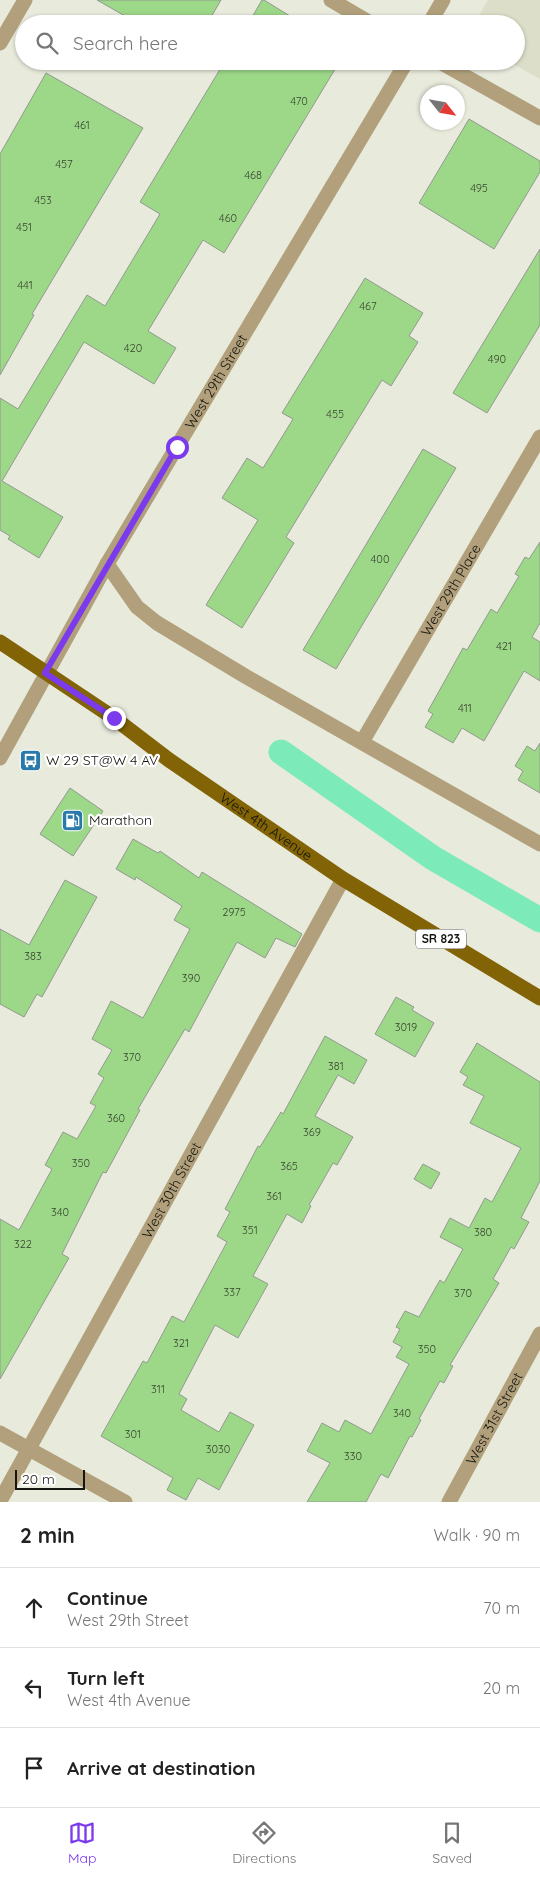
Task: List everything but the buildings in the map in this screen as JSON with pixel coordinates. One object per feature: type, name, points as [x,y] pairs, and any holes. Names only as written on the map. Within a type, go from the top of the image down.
[{"type":"main road","name":"West 4th Avenue","points":[[0,642],[343,879],[540,998]]},
{"type":"street","points":[[16,15],[25,0]]},
{"type":"street","points":[[331,0],[357,15]]},
{"type":"street","points":[[434,15],[443,0]]},
{"type":"street","points":[[0,43],[15,17]]},
{"type":"street","name":"West 29th Street","points":[[0,758],[45,673],[107,564],[402,70]]},
{"type":"street","points":[[454,70],[540,118]]},
{"type":"street","name":"West 29th Place","points":[[362,742],[540,437]]},
{"type":"street","points":[[107,564],[132,600],[144,613],[245,676],[540,844]]},
{"type":"street","name":"West 30th Street","points":[[0,1501],[343,879]]},
{"type":"street","name":"West 31st Street","points":[[449,1502],[540,1334]]},
{"type":"street","points":[[0,1433],[125,1502]]},
{"type":"shaded area","points":[[488,0],[540,0],[540,79],[524,70],[525,15],[479,15]]},
{"type":"waterway","points":[[281,752],[433,858],[540,920]]},
{"type":"place","name":"W 29 ST@W 4 AV","points":[[30,760]]},
{"type":"place","name":"Marathon","points":[[73,820]]},
{"type":"route","points":[[114,718],[45,673],[177,447]]}]
